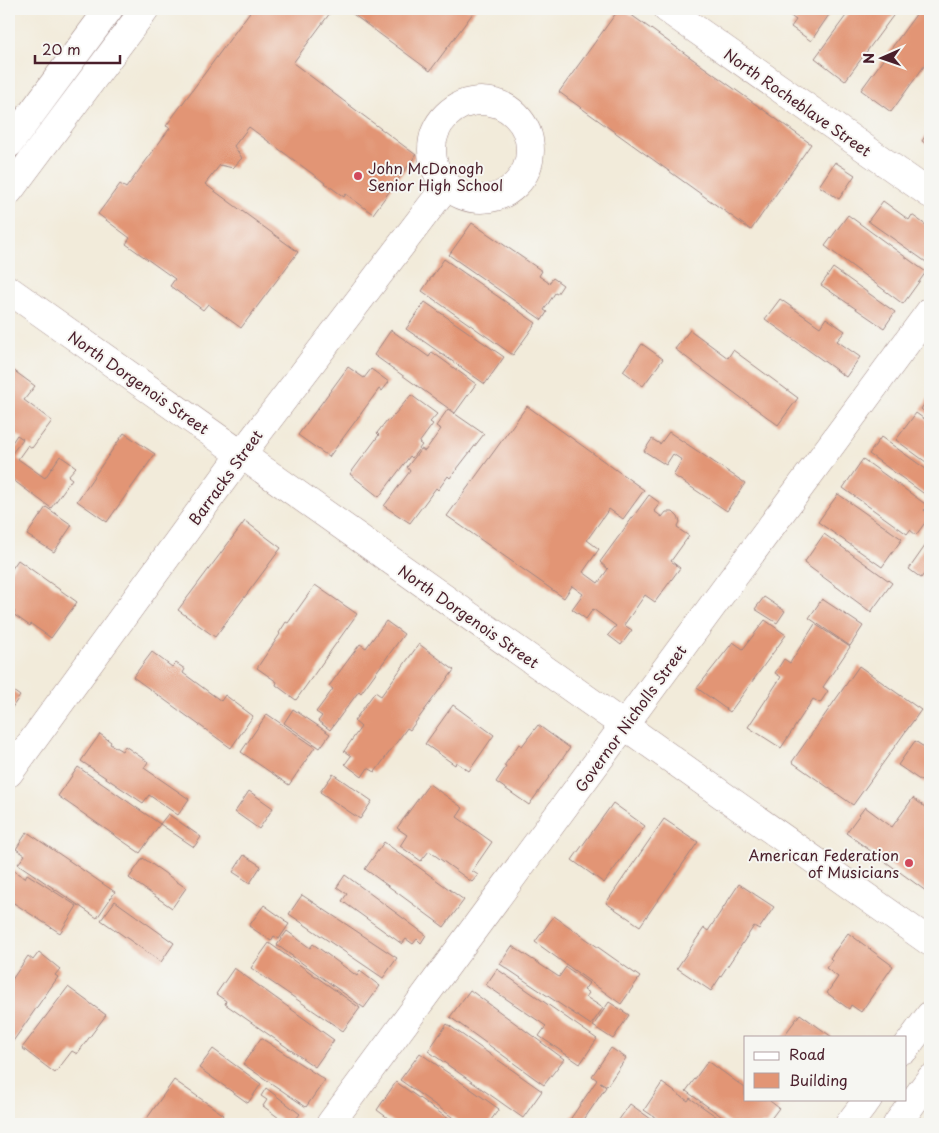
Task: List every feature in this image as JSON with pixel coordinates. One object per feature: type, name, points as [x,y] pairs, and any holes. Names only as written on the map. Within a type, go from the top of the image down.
[{"type":"street","points":[[9,144],[109,9]]},
{"type":"street","points":[[9,191],[145,9]]},
{"type":"street","name":"North Rocheblave Street","points":[[667,9],[930,194]]},
{"type":"street","name":"Barracks Street","points":[[9,773],[241,455],[446,185]]},
{"type":"street","name":"North Dorgenois Street","points":[[9,290],[930,942]]},
{"type":"street","name":"Governor Nicholls Street","points":[[330,1124],[930,311]]},
{"type":"street","points":[[906,1048],[930,1015]]},
{"type":"street","points":[[897,1124],[930,1079]]},
{"type":"street","points":[[849,1124],[867,1100]]},
{"type":"building","name":"John McDonogh Senior High School","points":[[252,9],[333,9],[293,63],[416,155],[373,214],[346,194],[344,197],[249,127],[234,146],[242,158],[233,168],[220,165],[205,184],[298,252],[241,328],[208,304],[203,310],[170,286],[175,279],[126,244],[130,238],[98,214],[120,184],[126,188],[170,128],[166,126]]},
{"type":"building","points":[[346,9],[476,9],[430,71]]},
{"type":"building","points":[[619,9],[623,9],[811,144],[751,230],[559,92]]},
{"type":"building","points":[[786,9],[833,9],[811,41],[791,27],[796,20],[784,11]]},
{"type":"building","points":[[851,9],[898,9],[845,81],[815,58]]},
{"type":"building","points":[[920,9],[930,9],[930,58],[891,112],[861,90]]},
{"type":"building","points":[[930,129],[930,147],[922,141]]},
{"type":"building","points":[[835,162],[855,175],[839,199],[819,186]]},
{"type":"building","points":[[883,201],[909,220],[912,215],[930,228],[929,264],[868,221]]},
{"type":"building","points":[[848,215],[926,272],[903,304],[825,246]]},
{"type":"building","points":[[472,223],[542,271],[539,276],[549,283],[553,278],[563,285],[557,294],[555,293],[544,310],[547,312],[542,320],[449,255]]},
{"type":"building","points":[[444,259],[536,323],[513,355],[422,291]]},
{"type":"building","points":[[833,268],[895,312],[884,328],[821,285]]},
{"type":"building","points":[[780,299],[820,327],[826,318],[845,331],[837,341],[860,357],[846,377],[765,319]]},
{"type":"building","points":[[425,302],[504,357],[485,384],[406,329]]},
{"type":"building","points":[[391,330],[429,357],[432,352],[476,384],[455,413],[374,355]]},
{"type":"building","points":[[690,330],[728,358],[733,350],[798,398],[778,425],[675,349]]},
{"type":"building","points":[[642,344],[663,359],[643,386],[623,371]]},
{"type":"building","points":[[9,367],[35,386],[24,400],[52,421],[32,448],[28,445],[18,459],[45,478],[60,456],[76,467],[68,476],[72,479],[51,508],[9,477],[9,457],[23,439],[17,435],[9,447]]},
{"type":"building","points":[[348,367],[364,378],[371,369],[389,382],[382,391],[379,389],[329,457],[298,435]]},
{"type":"building","points":[[411,395],[437,414],[430,422],[433,424],[419,443],[422,445],[412,458],[410,456],[379,497],[350,474],[379,435],[377,433],[387,420],[389,421]]},
{"type":"building","points":[[930,396],[930,416],[921,409]]},
{"type":"building","points":[[527,406],[644,490],[623,519],[609,509],[587,540],[599,549],[583,572],[598,583],[608,569],[600,562],[649,495],[660,503],[654,511],[662,517],[666,512],[673,512],[680,522],[677,528],[689,536],[671,561],[680,568],[655,602],[645,595],[624,625],[632,630],[621,645],[608,635],[616,626],[593,609],[586,619],[572,609],[583,594],[572,586],[564,598],[447,516]]},
{"type":"building","points":[[448,409],[484,434],[450,478],[448,476],[438,490],[436,488],[410,523],[384,506],[410,471],[407,467],[421,449],[425,451],[441,429],[436,426]]},
{"type":"building","points":[[916,413],[930,423],[930,465],[896,440]]},
{"type":"building","points":[[669,432],[745,483],[727,511],[673,475],[682,460],[673,454],[666,465],[644,451],[652,439],[660,444]]},
{"type":"building","points":[[124,433],[155,454],[107,522],[77,501]]},
{"type":"building","points":[[881,437],[930,472],[930,498],[869,454]]},
{"type":"building","points":[[863,459],[928,506],[924,510],[930,516],[916,535],[910,530],[907,534],[843,488]]},
{"type":"building","points":[[838,494],[902,539],[882,567],[818,522]]},
{"type":"building","points":[[46,507],[72,525],[54,552],[27,535]]},
{"type":"building","points":[[245,521],[281,548],[215,637],[178,610]]},
{"type":"building","points":[[824,534],[892,583],[871,612],[804,563]]},
{"type":"building","points":[[930,539],[930,566],[921,578],[909,569]]},
{"type":"building","points":[[18,560],[77,602],[51,638],[13,614],[15,612],[9,607],[9,573]]},
{"type":"building","points":[[315,585],[357,614],[296,700],[276,685],[277,682],[257,668],[286,622],[288,623]]},
{"type":"building","points":[[764,597],[785,611],[777,623],[755,609]]},
{"type":"building","points":[[822,599],[863,626],[850,646],[809,618]]},
{"type":"building","points":[[765,620],[786,635],[730,712],[697,688],[733,642],[743,649]]},
{"type":"building","points":[[386,621],[404,634],[361,693],[359,691],[330,730],[318,721],[322,716],[316,712],[333,689],[329,686],[360,644],[366,648]]},
{"type":"building","points":[[815,624],[850,647],[823,687],[828,691],[820,703],[813,699],[781,748],[748,727],[781,677],[775,673],[784,659],[790,663]]},
{"type":"building","points":[[419,644],[454,670],[410,730],[407,728],[375,772],[368,768],[362,777],[345,764],[351,756],[344,751],[361,727],[354,721],[375,692],[381,696]]},
{"type":"building","points":[[152,652],[172,667],[176,663],[185,669],[183,673],[221,701],[225,695],[253,716],[231,748],[133,677]]},
{"type":"building","points":[[859,666],[921,710],[853,805],[792,762]]},
{"type":"building","points":[[9,688],[20,696],[11,709],[9,708]]},
{"type":"building","points":[[453,705],[494,735],[469,771],[456,762],[455,765],[425,744]]},
{"type":"building","points":[[293,709],[330,734],[320,748],[284,723]]},
{"type":"building","points":[[267,714],[315,747],[289,785],[241,752]]},
{"type":"building","points":[[538,725],[570,748],[529,805],[496,782],[519,744],[522,746]]},
{"type":"building","points":[[100,734],[111,742],[110,744],[122,751],[125,746],[148,762],[144,768],[189,799],[178,815],[149,795],[143,803],[81,761]]},
{"type":"building","points":[[915,741],[930,751],[930,773],[924,783],[898,765]]},
{"type":"building","points":[[78,767],[160,824],[140,853],[58,796]]},
{"type":"building","points":[[333,774],[372,801],[360,819],[320,792]]},
{"type":"building","points":[[429,784],[463,808],[457,817],[492,842],[472,871],[478,875],[472,882],[429,851],[421,861],[400,846],[407,835],[397,828]]},
{"type":"building","points":[[249,791],[273,808],[259,829],[235,812]]},
{"type":"building","name":"American Federation of Musicians","points":[[913,798],[930,811],[930,894],[846,833],[865,807],[892,827]]},
{"type":"building","points":[[613,803],[645,826],[604,883],[572,860]]},
{"type":"building","points":[[168,814],[201,837],[194,847],[160,824]]},
{"type":"building","points":[[664,819],[698,842],[640,926],[606,903]]},
{"type":"building","points":[[27,832],[115,892],[97,918],[18,864],[25,855],[16,849]]},
{"type":"building","points":[[384,842],[464,900],[444,927],[365,869]]},
{"type":"building","points":[[244,855],[261,866],[250,883],[233,872]]},
{"type":"building","points":[[143,858],[186,888],[172,908],[129,878]]},
{"type":"building","points":[[9,868],[25,878],[27,874],[77,906],[60,933],[9,900]]},
{"type":"building","points":[[345,875],[426,935],[421,943],[417,939],[413,944],[406,939],[402,944],[342,901],[347,894],[337,887]]},
{"type":"building","points":[[739,884],[774,907],[759,929],[754,926],[711,991],[677,968],[704,928],[708,931]]},
{"type":"building","points":[[302,895],[397,958],[383,978],[289,914]]},
{"type":"building","points":[[115,901],[174,943],[161,962],[101,920]]},
{"type":"building","points":[[264,905],[289,924],[279,939],[274,936],[271,941],[249,926]]},
{"type":"building","points":[[554,916],[640,977],[621,1004],[535,942]]},
{"type":"building","points":[[287,931],[310,948],[313,944],[357,976],[360,971],[380,986],[364,1008],[277,945]]},
{"type":"building","points":[[848,933],[893,966],[861,1012],[851,1005],[849,1009],[827,993],[838,977],[826,968],[832,960],[830,958]]},
{"type":"building","points":[[269,943],[360,1008],[343,1031],[251,968]]},
{"type":"building","points":[[512,946],[559,977],[566,967],[589,983],[584,990],[589,993],[586,997],[603,1008],[591,1025],[500,964]]},
{"type":"building","points":[[39,952],[60,969],[55,975],[58,977],[9,1047],[9,984],[28,956],[33,960]]},
{"type":"building","points":[[234,968],[334,1040],[315,1067],[225,1004],[226,1001],[216,994]]},
{"type":"building","points":[[497,969],[597,1039],[580,1064],[539,1036],[546,1026],[486,985]]},
{"type":"building","points":[[68,987],[106,1015],[77,1054],[72,1051],[55,1073],[22,1048]]},
{"type":"building","points":[[470,990],[564,1059],[544,1085],[450,1017]]},
{"type":"building","points":[[609,1002],[629,1015],[613,1039],[593,1026]]},
{"type":"building","points":[[800,1014],[831,1036],[784,1036]]},
{"type":"building","points":[[447,1024],[542,1091],[523,1118],[428,1051]]},
{"type":"building","points":[[261,1038],[325,1080],[306,1107],[243,1064]]},
{"type":"building","points":[[611,1048],[626,1058],[607,1086],[600,1082],[606,1087],[581,1124],[567,1124],[597,1080],[592,1076]]},
{"type":"building","points":[[213,1049],[261,1084],[248,1103],[199,1068]]},
{"type":"building","points":[[420,1053],[499,1109],[488,1124],[462,1124],[400,1080]]},
{"type":"building","points":[[708,1061],[744,1087],[744,1100],[770,1100],[779,1108],[767,1124],[732,1124],[686,1091]]},
{"type":"building","points":[[174,1080],[224,1115],[218,1124],[143,1124]]},
{"type":"building","points":[[396,1082],[456,1124],[396,1124],[377,1110]]},
{"type":"building","points":[[662,1083],[688,1101],[690,1098],[727,1124],[665,1124],[644,1110]]},
{"type":"building","points":[[266,1088],[300,1114],[292,1124],[287,1124],[263,1106],[267,1100],[261,1096]]},
{"type":"building","points":[[630,1104],[658,1124],[616,1124]]},
{"type":"place","name":"John McDonogh Senior High School","points":[[358,176]]},
{"type":"place","name":"American Federation of Musicians","points":[[909,863]]}]
